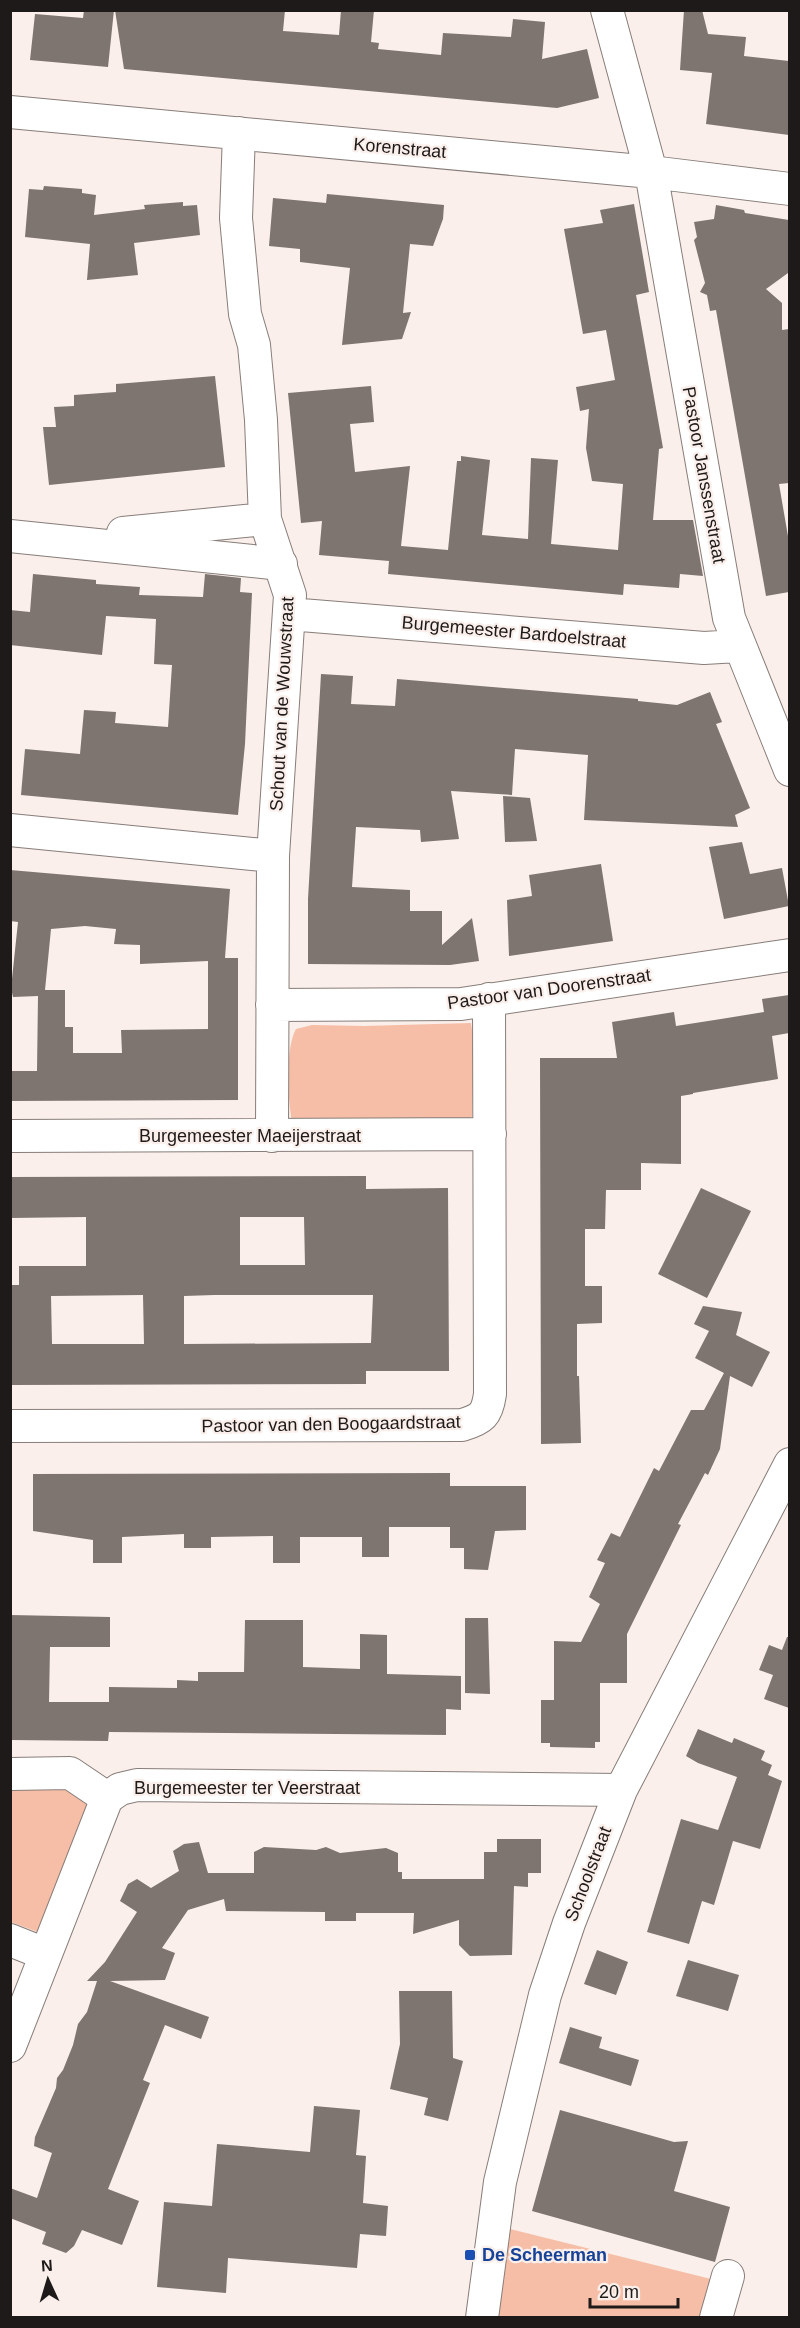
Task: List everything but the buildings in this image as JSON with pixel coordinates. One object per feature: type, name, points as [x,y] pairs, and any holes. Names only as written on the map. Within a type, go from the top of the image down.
[{"type":"street","name":"Pastoor Janssenstraat","points":[[607,10],[651,172],[729,618],[738,646],[789,765]]},
{"type":"street","name":"Korenstraat","points":[[10,112],[651,172],[789,189]]},
{"type":"street","name":"Schout van de Wouwstraat","points":[[239,133],[236,218],[245,314],[254,345],[261,420],[265,519],[290,595],[273,856],[272,1136]]},
{"type":"street","points":[[57,540],[265,519]]},
{"type":"street","points":[[10,536],[281,564]]},
{"type":"street","name":"Burgemeester Bardoelstraat","points":[[289,614],[704,648],[738,646]]},
{"type":"street","points":[[10,830],[273,856]]},
{"type":"street","name":"Pastoor van Doorenstraat","points":[[272,1005],[461,1004],[789,955]]},
{"type":"street","name":"Pastoor van den Boogaardstraat","points":[[10,1426],[462,1425],[477,1421],[488,1409],[490,1394],[489,999]]},
{"type":"street","name":"Burgemeester Maeijerstraat","points":[[10,1136],[490,1134]]},
{"type":"street","name":"Schoolstraat","points":[[482,2318],[500,2182],[545,1995],[569,1923],[621,1790],[789,1464]]},
{"type":"street","points":[[10,1774],[70,1773],[107,1798],[10,2046]]},
{"type":"street","name":"Burgemeester ter Veerstraat","points":[[107,1798],[120,1789],[136,1785],[621,1790]]},
{"type":"street","points":[[10,1940],[45,1954]]},
{"type":"street","points":[[716,2318],[728,2276]]},
{"type":"shaded area","points":[[471,1023],[474,1043],[472,1116],[469,1123],[292,1122],[289,1101],[289,1061],[296,1029],[312,1025]]},
{"type":"shaded area","points":[[10,1790],[90,1790],[90,1816],[43,1934],[11,1922]]},
{"type":"shaded area","points":[[506,2228],[711,2279],[700,2317],[496,2318]]},
{"type":"place","name":"De Scheerman","points":[[470,2255]]}]
